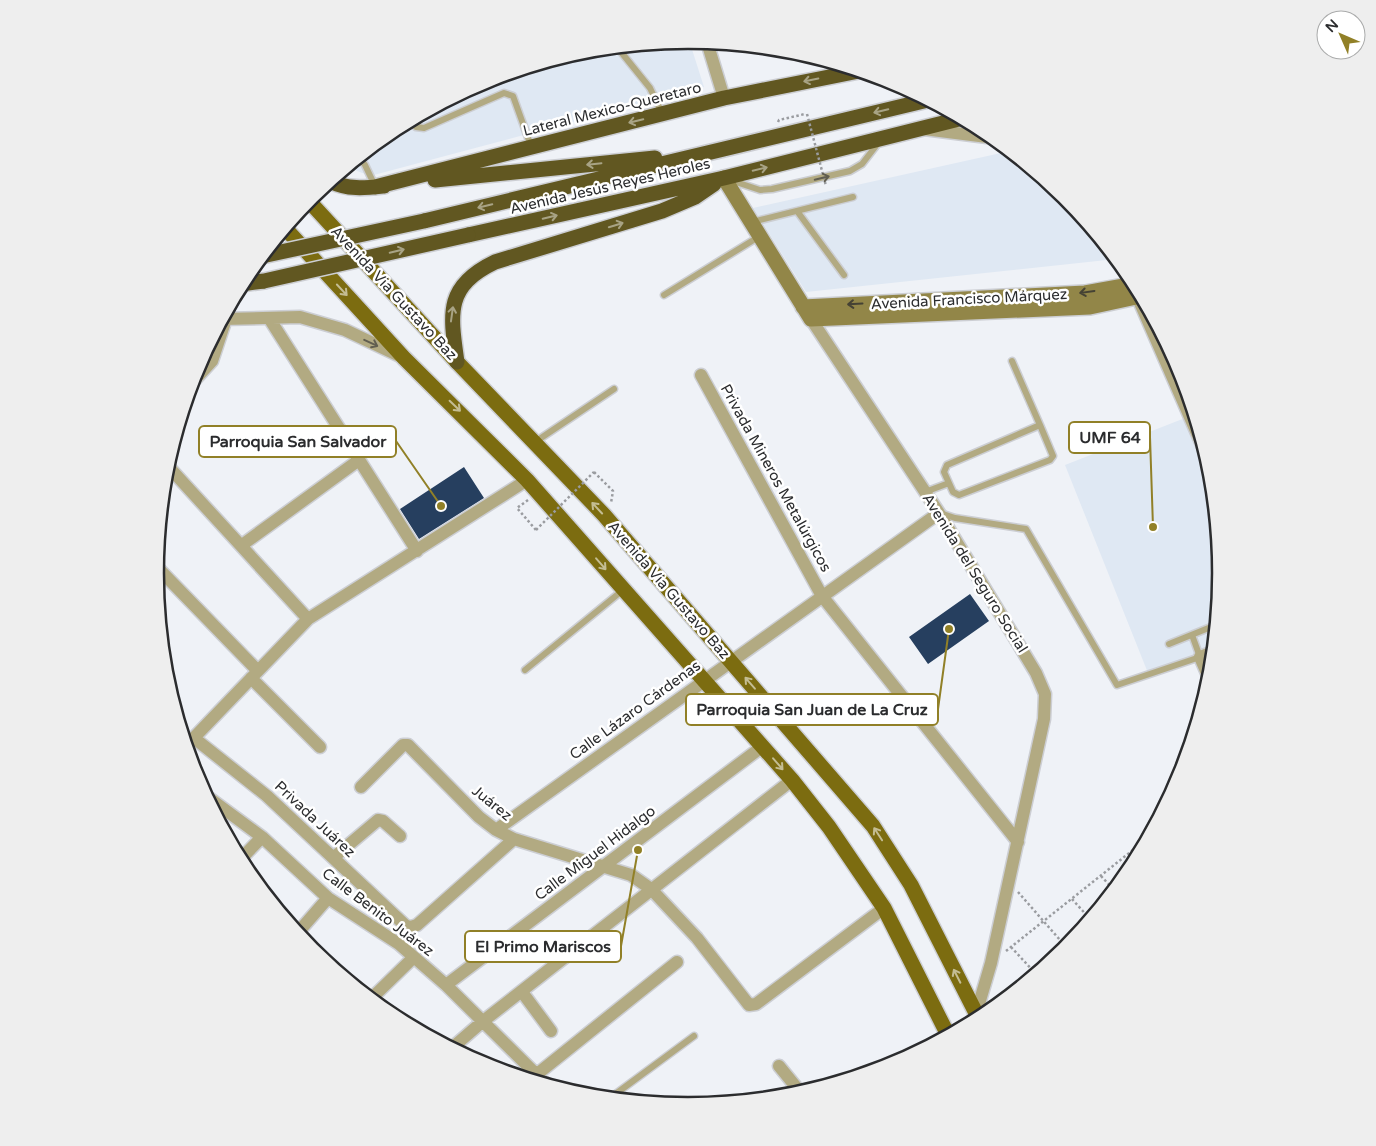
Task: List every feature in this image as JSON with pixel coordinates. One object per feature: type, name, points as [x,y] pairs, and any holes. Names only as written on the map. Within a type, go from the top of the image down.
[{"type":"highway","name":"Lateral Mexico-Queretaro","points":[[375,187],[724,98],[844,73]]},
{"type":"highway","name":"Avenida Jesús Reyes Heroles","points":[[272,254],[424,221],[918,102]]},
{"type":"highway","name":"Avenida Jesús Reyes Heroles","points":[[252,283],[724,178],[953,121]]},
{"type":"highway","points":[[336,184],[340,186],[375,187],[712,152]]},
{"type":"highway","points":[[457,362],[451,320],[454,303],[463,284],[477,270],[495,262],[662,211],[694,196],[724,178]]},
{"type":"main road","name":"Avenida Via Gustavo Baz","points":[[313,206],[457,362],[604,514],[873,826],[910,885],[975,1011]]},
{"type":"main road","points":[[289,233],[404,358],[527,480],[792,780],[829,827],[884,908],[943,1031]]},
{"type":"street","points":[[710,50],[724,98]]},
{"type":"street","points":[[922,128],[977,135]]},
{"type":"street","name":"Avenida del Seguro Social","points":[[724,178],[807,313],[939,512],[1036,673],[1045,694],[1044,719],[980,1008]]},
{"type":"street","name":"Avenida Francisco Márquez","points":[[807,313],[1129,290]]},
{"type":"street","points":[[230,319],[300,317],[326,323],[404,358]]},
{"type":"street","points":[[269,318],[417,551]]},
{"type":"street","points":[[205,369],[212,362],[218,342]]},
{"type":"street","name":"Privada Mineros Metalúrgicos","points":[[701,374],[822,596],[1018,842]]},
{"type":"street","points":[[242,545],[359,460]]},
{"type":"street","points":[[174,473],[242,545],[308,619]]},
{"type":"street","points":[[192,740],[308,619],[328,604],[417,551],[527,480]]},
{"type":"street","name":"Calle Lázaro Cárdenas","points":[[496,830],[939,512]]},
{"type":"street","points":[[164,575],[320,747]]},
{"type":"street","points":[[1204,665],[1200,656],[1206,654]]},
{"type":"street","name":"Privada Juárez","points":[[193,744],[267,796],[406,926],[417,925],[514,839]]},
{"type":"street","name":"Juárez","points":[[361,786],[406,744],[479,818],[496,830],[514,839],[631,875],[651,889],[697,938],[749,1005],[756,1004],[884,908]]},
{"type":"street","name":"Calle Miguel Hidalgo","points":[[446,984],[763,746]]},
{"type":"street","points":[[457,1044],[482,1022],[792,780]]},
{"type":"street","name":"Calle Benito Juárez","points":[[218,804],[262,837],[328,898],[399,944],[446,984],[535,1074]]},
{"type":"street","points":[[333,858],[380,820],[400,836]]},
{"type":"street","points":[[246,854],[262,837]]},
{"type":"street","points":[[302,928],[328,898]]},
{"type":"street","points":[[376,994],[414,957]]},
{"type":"street","points":[[537,1074],[677,962]]},
{"type":"street","points":[[522,992],[551,1032]]},
{"type":"street","points":[[779,1066],[795,1086]]},
{"type":"lane","points":[[622,53],[650,88],[662,114]]},
{"type":"lane","points":[[414,126],[424,128],[504,93],[509,93],[513,96],[532,147]]},
{"type":"lane","points":[[724,178],[760,190],[772,190],[850,171],[862,164],[882,138]]},
{"type":"lane","points":[[363,162],[375,187]]},
{"type":"lane","points":[[751,222],[853,197]]},
{"type":"lane","points":[[797,211],[844,275]]},
{"type":"lane","points":[[664,295],[760,236]]},
{"type":"lane","points":[[1012,361],[1040,425],[1053,456],[1050,460],[959,495],[953,492],[944,472],[947,465],[1040,425]]},
{"type":"lane","points":[[535,442],[614,389]]},
{"type":"lane","points":[[926,492],[949,483]]},
{"type":"lane","points":[[939,512],[955,518],[1026,529],[1117,685],[1200,656],[1192,635]]},
{"type":"lane","points":[[525,670],[623,590]]},
{"type":"lane","points":[[1169,644],[1209,628]]},
{"type":"lane","points":[[617,1093],[694,1036]]},
{"type":"path","points":[[779,120],[807,114],[826,186]]},
{"type":"path","points":[[517,508],[536,530],[594,472],[613,491]]},
{"type":"path","points":[[991,963],[1132,852]]},
{"type":"path","points":[[1101,876],[1109,885]]},
{"type":"path","points":[[1009,881],[1061,942]]},
{"type":"path","points":[[1072,899],[1086,914]]},
{"type":"path","points":[[1011,947],[1031,969]]},
{"type":"shaded area","points":[[692,49],[704,87],[370,176],[354,170],[397,137],[426,119],[487,89],[552,67],[586,59],[620,53]]},
{"type":"shaded area","points":[[1001,153],[1059,202],[1108,260],[806,292],[753,208]]},
{"type":"shaded area","points":[[1185,418],[1195,441],[1208,505],[1212,573],[1211,607],[1206,652],[1148,673],[1065,465]]},
{"type":"building","points":[[464,467],[484,498],[419,539],[400,509]]},
{"type":"building","points":[[970,594],[989,621],[928,664],[909,637]]},
{"type":"place","name":"Parroquia San Salvador","points":[[441,506]]},
{"type":"place","name":"UMF 64","points":[[1153,527]]},
{"type":"place","name":"Parroquia San Juan de La Cruz","points":[[949,629]]},
{"type":"place","name":"El Primo Mariscos","points":[[638,850]]}]
